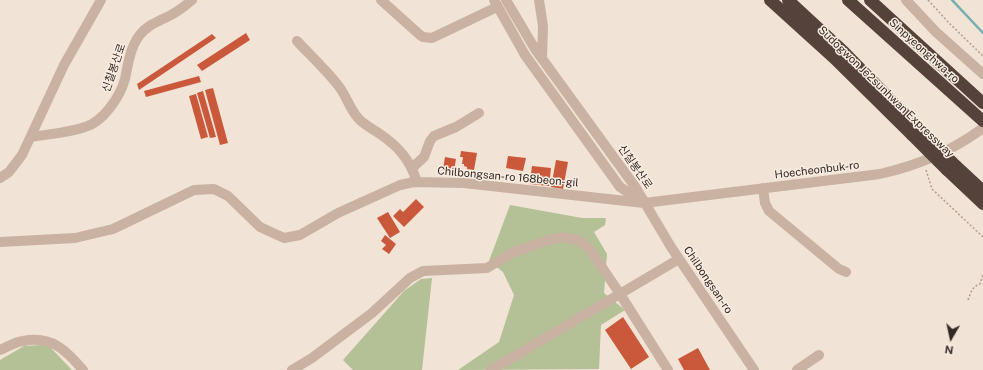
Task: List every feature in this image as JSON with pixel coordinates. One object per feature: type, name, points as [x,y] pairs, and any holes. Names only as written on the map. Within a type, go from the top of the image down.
[{"type":"highway","name":"Sudogwon Je2sunhwan Expressway","points":[[770,0],[916,133],[952,168],[983,204]]},
{"type":"highway","name":"Sudogwon Je2sunhwan Expressway","points":[[788,0],[844,52],[916,133]]},
{"type":"highway","name":"Sinpyeonghwa-ro","points":[[848,0],[983,123]]},
{"type":"highway","name":"Sinpyeonghwa-ro","points":[[870,0],[983,103]]},
{"type":"highway","name":"Sudogwon Je2sunhwan Expressway","points":[[952,168],[983,191]]},
{"type":"street","points":[[0,178],[9,172],[22,155],[64,65],[101,0]]},
{"type":"street","name":"신칠봉산로","points":[[31,138],[86,127],[95,122],[113,105],[120,93],[134,45],[138,37],[150,26],[168,17],[192,0]]},
{"type":"street","name":"신칠봉산로","points":[[381,0],[420,35],[427,38],[432,38],[495,3],[525,55],[620,187],[644,203]]},
{"type":"street","name":"신칠봉산로","points":[[506,0],[535,49],[636,188],[644,203]]},
{"type":"street","points":[[538,0],[543,26],[542,59]]},
{"type":"street","points":[[906,0],[936,32],[983,74]]},
{"type":"street","points":[[297,41],[337,83],[353,112],[359,119],[397,148],[412,168],[417,182]]},
{"type":"street","points":[[412,168],[424,157],[430,141],[434,136],[456,127],[478,113]]},
{"type":"street","name":"Hoecheonbuk-ro","points":[[644,203],[880,174],[906,168],[953,147],[983,123]]},
{"type":"street","name":"Chilbongsan-ro 168beon-gil","points":[[0,242],[76,238],[113,229],[194,190],[214,189],[228,196],[260,228],[284,238],[300,235],[338,213],[400,185],[417,182],[464,183],[644,203]]},
{"type":"street","points":[[763,188],[765,204],[769,211],[838,269],[846,272]]},
{"type":"street","name":"Chilbongsan-ro","points":[[644,203],[679,259],[754,370]]},
{"type":"street","points":[[292,370],[312,358],[372,313],[410,278],[423,271],[487,268],[512,253],[542,242],[562,237],[578,240],[589,248],[668,370]]},
{"type":"street","points":[[491,370],[679,259]]},
{"type":"street","points":[[0,350],[22,341],[38,339],[49,340],[65,351],[83,370]]},
{"type":"street","points":[[797,370],[819,355]]},
{"type":"path","points":[[928,0],[983,56]]},
{"type":"path","points":[[923,161],[932,189],[983,236]]},
{"type":"path","points":[[968,300],[972,290],[975,286],[980,284],[983,274]]},
{"type":"green space","points":[[510,205],[582,218],[606,218],[605,225],[594,232],[607,254],[604,293],[625,310],[601,325],[599,369],[458,370],[499,342],[514,295],[503,272],[489,261]]},
{"type":"green space","points":[[432,278],[422,370],[353,370],[343,360],[404,291],[421,279]]},
{"type":"green space","points":[[41,345],[50,347],[72,370],[0,370],[0,360],[24,346]]},
{"type":"building","points":[[246,33],[250,40],[202,71],[197,65]]},
{"type":"building","points":[[212,34],[216,38],[139,90],[137,84]]},
{"type":"building","points":[[199,76],[201,82],[146,97],[144,91]]},
{"type":"building","points":[[213,88],[228,143],[220,145],[205,90]]},
{"type":"building","points":[[203,91],[216,137],[210,138],[197,93]]},
{"type":"building","points":[[196,94],[208,137],[201,139],[189,96]]},
{"type":"building","points":[[461,151],[477,153],[474,170],[467,169],[464,164],[462,164],[463,157],[460,157]]},
{"type":"building","points":[[508,156],[526,158],[523,171],[506,168]]},
{"type":"building","points":[[445,157],[456,159],[453,176],[442,175]]},
{"type":"building","points":[[556,160],[568,162],[563,189],[551,187]]},
{"type":"building","points":[[532,166],[551,168],[550,177],[531,174]]},
{"type":"building","points":[[531,175],[550,177],[549,186],[530,184]]},
{"type":"building","points":[[416,199],[424,207],[404,227],[393,216],[400,209],[403,212]]},
{"type":"building","points":[[388,212],[400,232],[390,238],[377,218]]},
{"type":"building","points":[[385,235],[396,244],[389,254],[382,249],[386,245],[381,241]]},
{"type":"building","points":[[623,317],[649,357],[631,369],[605,330]]},
{"type":"building","points":[[698,348],[710,370],[684,370],[678,359]]},
{"type":"waterway","points":[[952,0],[983,33]]}]
